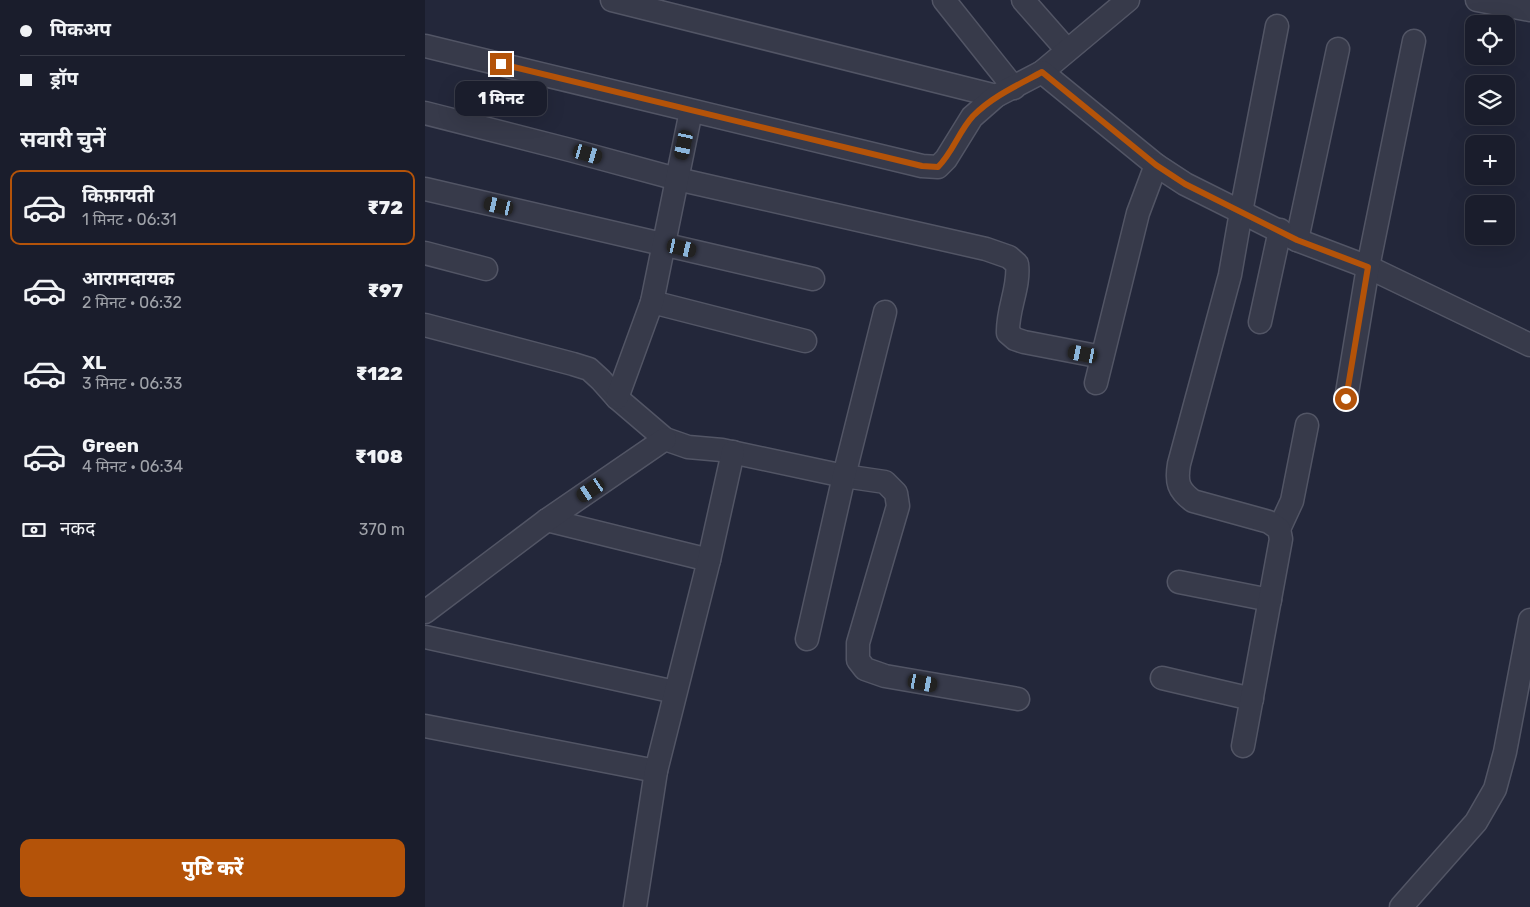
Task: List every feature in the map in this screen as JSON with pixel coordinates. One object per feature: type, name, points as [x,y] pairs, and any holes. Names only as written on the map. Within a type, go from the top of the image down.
[{"type":"street","points":[[612,0],[652,4],[1005,92]]},
{"type":"street","points":[[944,0],[1005,92]]},
{"type":"street","points":[[1023,0],[1067,50]]},
{"type":"street","points":[[425,46],[922,166],[938,167],[946,159],[972,117],[1005,92],[1042,72],[1128,0]]},
{"type":"street","points":[[1477,0],[1530,10]]},
{"type":"street","points":[[1277,26],[1230,275],[1177,477],[1183,493],[1193,501],[1269,522],[1279,529]]},
{"type":"street","points":[[1346,399],[1368,267],[1414,41]]},
{"type":"street","points":[[1260,322],[1289,235],[1338,50]]},
{"type":"street","points":[[1042,72],[1156,165],[1185,184],[1289,235],[1368,267],[1530,345]]},
{"type":"street","points":[[617,398],[652,302],[691,111]]},
{"type":"street","points":[[425,113],[677,179],[986,250],[1009,257],[1017,264],[1018,274],[1008,322],[1008,333],[1015,339],[1024,342],[1102,357]]},
{"type":"street","points":[[1096,383],[1138,213],[1156,165]]},
{"type":"street","points":[[425,189],[813,279]]},
{"type":"street","points":[[425,253],[486,269]]},
{"type":"street","points":[[652,302],[805,341]]},
{"type":"street","points":[[807,639],[844,476],[885,312]]},
{"type":"street","points":[[425,325],[589,369],[617,398],[665,439],[688,447],[733,452],[844,476],[885,482],[896,494],[898,506],[858,643],[858,660],[865,669],[885,676],[1018,699]]},
{"type":"street","points":[[1243,746],[1281,539],[1279,529],[1292,501],[1307,426]]},
{"type":"street","points":[[425,612],[547,520],[665,439]]},
{"type":"street","points":[[635,907],[656,771],[709,560],[733,452]]},
{"type":"street","points":[[547,520],[709,560]]},
{"type":"street","points":[[1179,582],[1270,600]]},
{"type":"street","points":[[1401,907],[1476,822],[1495,789],[1505,752],[1530,620]]},
{"type":"street","points":[[425,637],[675,692]]},
{"type":"street","points":[[1162,678],[1252,699]]},
{"type":"street","points":[[425,726],[656,771]]},
{"type":"route","points":[[501,64],[922,166],[938,167],[946,159],[972,117],[995,96],[1014,88],[1042,72],[1156,165],[1185,184],[1297,240],[1368,267],[1346,399]]}]
